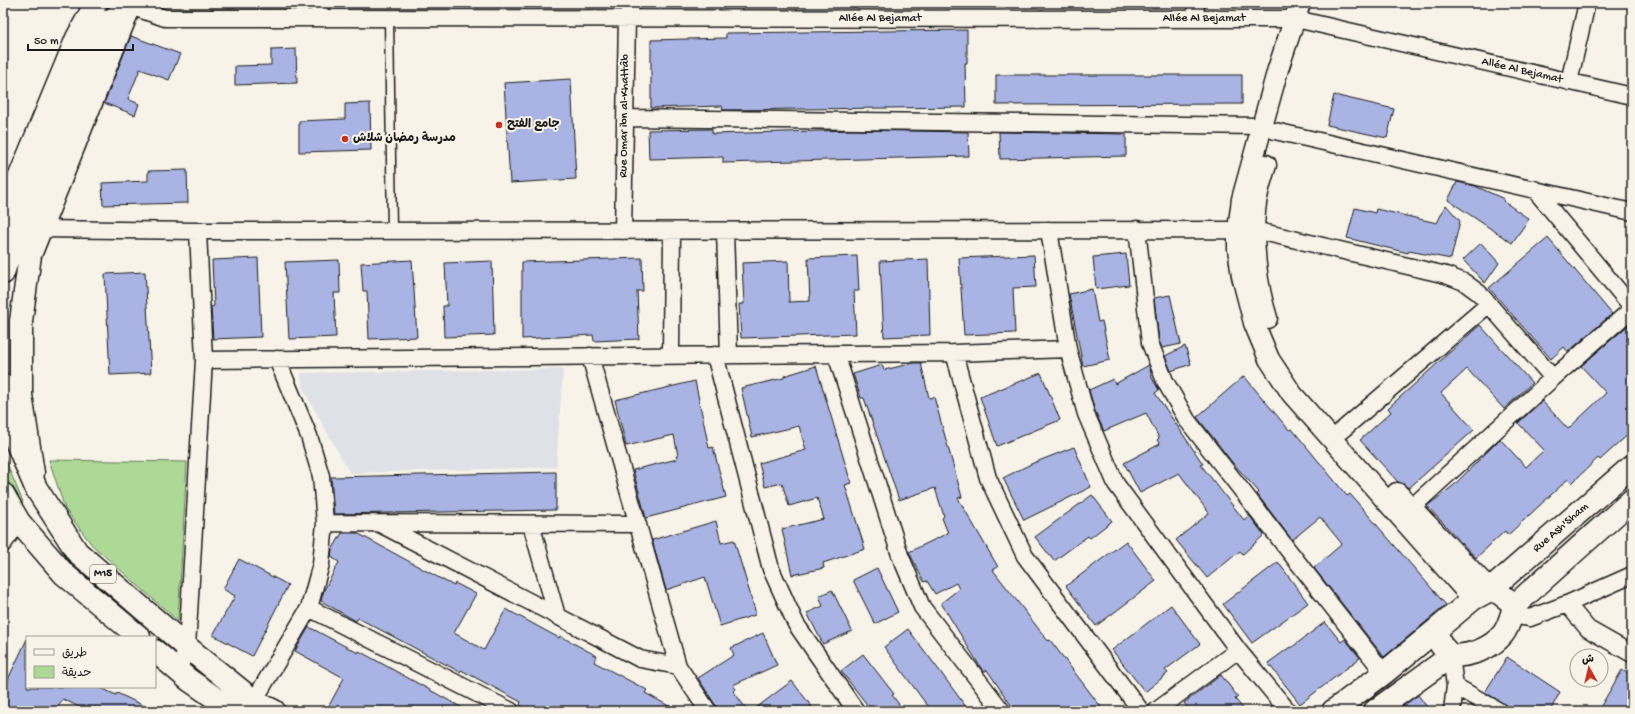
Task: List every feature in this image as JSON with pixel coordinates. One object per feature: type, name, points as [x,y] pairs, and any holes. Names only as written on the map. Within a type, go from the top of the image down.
[{"type":"main road","points":[[3,217],[77,38],[96,3]]},
{"type":"main road","points":[[36,488],[21,395],[20,321],[30,255],[127,4]]},
{"type":"main road","points":[[3,274],[10,252],[99,29],[127,4]]},
{"type":"main road","name":"M15","points":[[3,385],[14,434],[36,488],[77,552],[188,647],[254,700],[274,711]]},
{"type":"main road","name":"Rue Ash'Sham","points":[[1436,630],[1481,594],[1632,466]]},
{"type":"main road","name":"M15","points":[[3,494],[19,522],[64,574],[138,636]]},
{"type":"main road","points":[[1375,711],[1451,656],[1462,656],[1477,653],[1496,640],[1506,628],[1513,610],[1632,500]]},
{"type":"main road","points":[[1481,594],[1499,593],[1513,610]]},
{"type":"main road","points":[[1333,711],[1384,673],[1436,630],[1441,645],[1451,656]]},
{"type":"main road","points":[[156,652],[178,671],[234,711]]},
{"type":"street","name":"Rue Omar ibn al-Khattâb","points":[[624,231],[627,18],[632,3]]},
{"type":"street","points":[[1195,19],[1196,3]]},
{"type":"street","points":[[1568,82],[1587,3]]},
{"type":"street","name":"Allée Al Bejamat","points":[[127,4],[165,18],[319,10],[389,18],[459,10],[627,18],[1195,19],[1298,11],[1568,82],[1632,96]]},
{"type":"street","points":[[1298,11],[1292,64],[1269,128],[1255,211],[1246,230],[1242,276],[1254,323],[1269,359],[1292,394],[1481,594]]},
{"type":"street","points":[[625,118],[1269,128],[1632,212]]},
{"type":"street","points":[[1411,508],[1632,308],[1534,189]]},
{"type":"street","points":[[40,229],[198,231],[1246,230],[1455,278],[1472,287],[1489,304],[1553,378]]},
{"type":"street","points":[[1137,229],[1150,343],[1165,381],[1187,420],[1384,673]]},
{"type":"street","points":[[1049,230],[1068,349],[1086,414],[1116,484],[1238,650],[1288,711]]},
{"type":"street","points":[[1246,230],[1261,295],[1276,343],[1301,386],[1411,508],[1481,594]]},
{"type":"street","points":[[178,671],[188,647],[204,360],[198,231]]},
{"type":"street","points":[[671,356],[672,231]]},
{"type":"street","points":[[725,231],[722,355],[771,569],[796,624],[856,711]]},
{"type":"street","points":[[1341,431],[1489,304]]},
{"type":"street","points":[[204,360],[954,353],[1068,349]]},
{"type":"street","points":[[954,353],[988,478],[1025,556],[1141,711]]},
{"type":"street","points":[[836,354],[900,555],[922,607],[1002,711]]},
{"type":"street","points":[[590,356],[678,666],[708,711]]},
{"type":"street","points":[[254,700],[309,608],[321,564],[325,523],[322,476],[309,436],[276,360]]},
{"type":"street","points":[[3,544],[19,522]]},
{"type":"street","points":[[325,523],[638,524]]},
{"type":"street","points":[[380,524],[640,659],[678,666]]},
{"type":"street","points":[[532,524],[557,616]]},
{"type":"street","points":[[1513,610],[1530,618],[1567,604],[1632,575]]},
{"type":"street","points":[[1567,604],[1588,629],[1632,654]]},
{"type":"street","points":[[309,608],[511,711]]},
{"type":"street","points":[[1156,711],[1238,650]]},
{"type":"street","points":[[1451,656],[1455,686],[1452,711]]},
{"type":"street","points":[[1455,686],[1499,711]]},
{"type":"lane","points":[[389,18],[392,231]]},
{"type":"shaded area","points":[[563,369],[556,467],[350,473],[303,389],[301,373]]},
{"type":"green space","points":[[3,448],[7,464],[23,502],[19,503],[3,474]]},
{"type":"green space","points":[[49,460],[187,462],[178,621],[92,545],[65,509]]},
{"type":"building","points":[[967,30],[967,63],[965,63],[966,107],[724,110],[722,106],[651,108],[651,40],[726,38],[726,33]]},
{"type":"building","points":[[131,36],[180,54],[169,80],[140,69],[128,99],[139,104],[135,115],[104,103]]},
{"type":"building","points":[[296,49],[297,83],[235,85],[235,66],[271,65],[271,50]]},
{"type":"building","points":[[996,75],[1242,75],[1242,104],[996,105]]},
{"type":"building","points":[[571,79],[576,179],[510,183],[504,83]]},
{"type":"building","points":[[1334,95],[1394,109],[1387,138],[1327,125]]},
{"type":"building","points":[[370,103],[371,150],[299,152],[299,121],[345,119],[345,104]]},
{"type":"building","points":[[712,129],[712,134],[853,130],[968,132],[969,156],[723,163],[723,157],[649,159],[648,130]]},
{"type":"building","points":[[999,132],[1126,134],[1126,156],[1000,159]]},
{"type":"building","points":[[187,170],[188,203],[103,205],[102,183],[148,181],[148,171]]},
{"type":"building","points":[[1457,182],[1475,186],[1504,199],[1503,201],[1529,219],[1512,243],[1448,200]]},
{"type":"building","points":[[1446,205],[1460,221],[1451,259],[1409,251],[1408,253],[1347,238],[1355,208],[1375,213],[1376,209],[1437,223]]},
{"type":"building","points":[[1548,238],[1612,314],[1568,352],[1564,347],[1551,359],[1489,288]]},
{"type":"building","points":[[1481,243],[1499,263],[1485,283],[1463,260]]},
{"type":"building","points":[[1126,254],[1129,285],[1096,289],[1093,257]]},
{"type":"building","points":[[1034,255],[1036,287],[1013,288],[1015,333],[964,335],[959,258]]},
{"type":"building","points":[[857,256],[859,291],[854,291],[856,334],[741,338],[739,304],[744,304],[742,263],[788,261],[789,302],[810,301],[808,258]]},
{"type":"building","points":[[258,258],[261,337],[213,339],[211,307],[214,306],[212,260]]},
{"type":"building","points":[[642,258],[643,291],[637,291],[639,339],[594,341],[593,335],[522,339],[522,262]]},
{"type":"building","points":[[928,259],[930,335],[884,337],[880,261]]},
{"type":"building","points":[[339,260],[340,293],[334,293],[336,337],[289,339],[285,262]]},
{"type":"building","points":[[412,260],[417,337],[369,339],[367,291],[363,291],[361,263]]},
{"type":"building","points":[[492,261],[494,335],[444,337],[443,306],[447,306],[445,263]]},
{"type":"building","points":[[145,272],[151,373],[110,375],[105,274]]},
{"type":"building","points":[[1092,289],[1098,322],[1102,321],[1110,360],[1083,366],[1069,294]]},
{"type":"building","points":[[1170,295],[1181,344],[1162,348],[1159,341],[1154,298]]},
{"type":"building","points":[[1632,322],[1632,431],[1600,460],[1598,458],[1572,483],[1568,479],[1508,535],[1505,531],[1476,558],[1427,506],[1453,486],[1500,439],[1526,467],[1544,450],[1518,423],[1542,401],[1568,429],[1606,393],[1581,366]]},
{"type":"building","points":[[1480,325],[1532,383],[1504,409],[1467,369],[1441,393],[1474,430],[1409,488],[1398,482],[1360,440],[1391,412],[1388,408]]},
{"type":"building","points":[[1185,346],[1191,364],[1171,371],[1165,356]]},
{"type":"building","points":[[914,363],[921,363],[929,398],[934,397],[962,497],[958,498],[998,567],[993,570],[1048,641],[1050,640],[1104,711],[1015,711],[987,670],[984,672],[981,668],[941,603],[959,589],[956,583],[935,594],[927,581],[924,582],[909,552],[948,533],[942,518],[944,516],[935,488],[899,500],[864,398],[861,398],[853,374],[882,365],[884,370]]},
{"type":"building","points":[[1149,365],[1152,378],[1159,390],[1155,393],[1203,464],[1201,465],[1244,520],[1249,515],[1264,535],[1243,554],[1240,551],[1207,578],[1176,540],[1209,513],[1179,473],[1140,493],[1124,463],[1160,444],[1157,440],[1159,438],[1146,413],[1104,431],[1095,411],[1089,390],[1113,379],[1115,384]]},
{"type":"building","points":[[816,366],[851,483],[845,485],[865,549],[823,563],[824,568],[792,575],[782,529],[824,519],[817,498],[789,506],[782,483],[765,487],[759,463],[806,450],[799,426],[752,437],[741,388],[784,378],[784,376]]},
{"type":"building","points":[[1041,373],[1060,420],[997,446],[980,397]]},
{"type":"building","points":[[1244,376],[1289,430],[1292,429],[1347,496],[1350,494],[1446,605],[1384,657],[1314,568],[1342,544],[1320,517],[1292,540],[1257,494],[1259,492],[1232,462],[1197,417]]},
{"type":"building","points":[[695,381],[709,448],[713,447],[726,497],[646,518],[633,470],[677,459],[676,456],[678,456],[674,435],[626,446],[615,400]]},
{"type":"building","points":[[1074,447],[1091,487],[1024,520],[1003,478],[1031,464]]},
{"type":"building","points":[[556,472],[556,510],[334,514],[331,477]]},
{"type":"building","points":[[1092,495],[1112,521],[1090,538],[1088,536],[1054,561],[1035,537]]},
{"type":"building","points":[[716,521],[721,543],[734,540],[755,610],[755,615],[720,626],[705,577],[666,590],[652,540]]},
{"type":"building","points":[[342,533],[357,533],[454,586],[455,583],[476,594],[454,633],[484,650],[506,609],[559,638],[560,636],[597,656],[594,662],[647,690],[645,693],[678,711],[531,711],[520,705],[521,702],[461,670],[460,672],[358,618],[356,621],[321,601],[324,590],[339,562],[331,557],[332,550]]},
{"type":"building","points":[[1126,541],[1156,581],[1096,626],[1066,586]]},
{"type":"building","points":[[239,559],[288,585],[252,656],[213,635],[235,596],[223,589]]},
{"type":"building","points":[[1278,562],[1308,603],[1252,643],[1223,604]]},
{"type":"building","points":[[877,568],[898,612],[875,624],[853,580]]},
{"type":"building","points":[[832,590],[852,631],[823,644],[807,613],[823,606],[819,596]]},
{"type":"building","points":[[1171,605],[1200,644],[1165,670],[1168,673],[1145,692],[1112,650]]},
{"type":"building","points":[[1325,622],[1341,642],[1345,639],[1360,658],[1300,704],[1268,663],[1290,647],[1291,648]]},
{"type":"building","points":[[309,627],[358,653],[359,651],[468,711],[326,711],[344,678],[295,651]]},
{"type":"building","points":[[908,629],[969,711],[932,711],[924,701],[884,647]]},
{"type":"building","points":[[763,633],[777,665],[733,685],[736,689],[733,691],[748,711],[717,711],[716,706],[698,678],[734,655],[731,648]]},
{"type":"building","points":[[26,641],[26,688],[101,688],[116,695],[117,693],[155,711],[87,711],[63,699],[55,711],[3,711],[3,690]]},
{"type":"building","points":[[863,654],[894,694],[892,695],[904,711],[872,711],[841,671]]},
{"type":"building","points":[[1507,657],[1560,692],[1550,711],[1514,711],[1485,692]]},
{"type":"building","points":[[1622,670],[1632,676],[1632,711],[1598,711]]},
{"type":"building","points":[[1221,675],[1238,697],[1235,699],[1245,711],[1190,711],[1184,703]]},
{"type":"building","points":[[792,681],[815,711],[752,711],[781,689]]},
{"type":"building","points":[[1418,695],[1430,711],[1396,711]]},
{"type":"place","name":"جامع الفتح","points":[[499,125]]},
{"type":"place","name":"مدرسة رمضان شلاش","points":[[345,139]]}]
